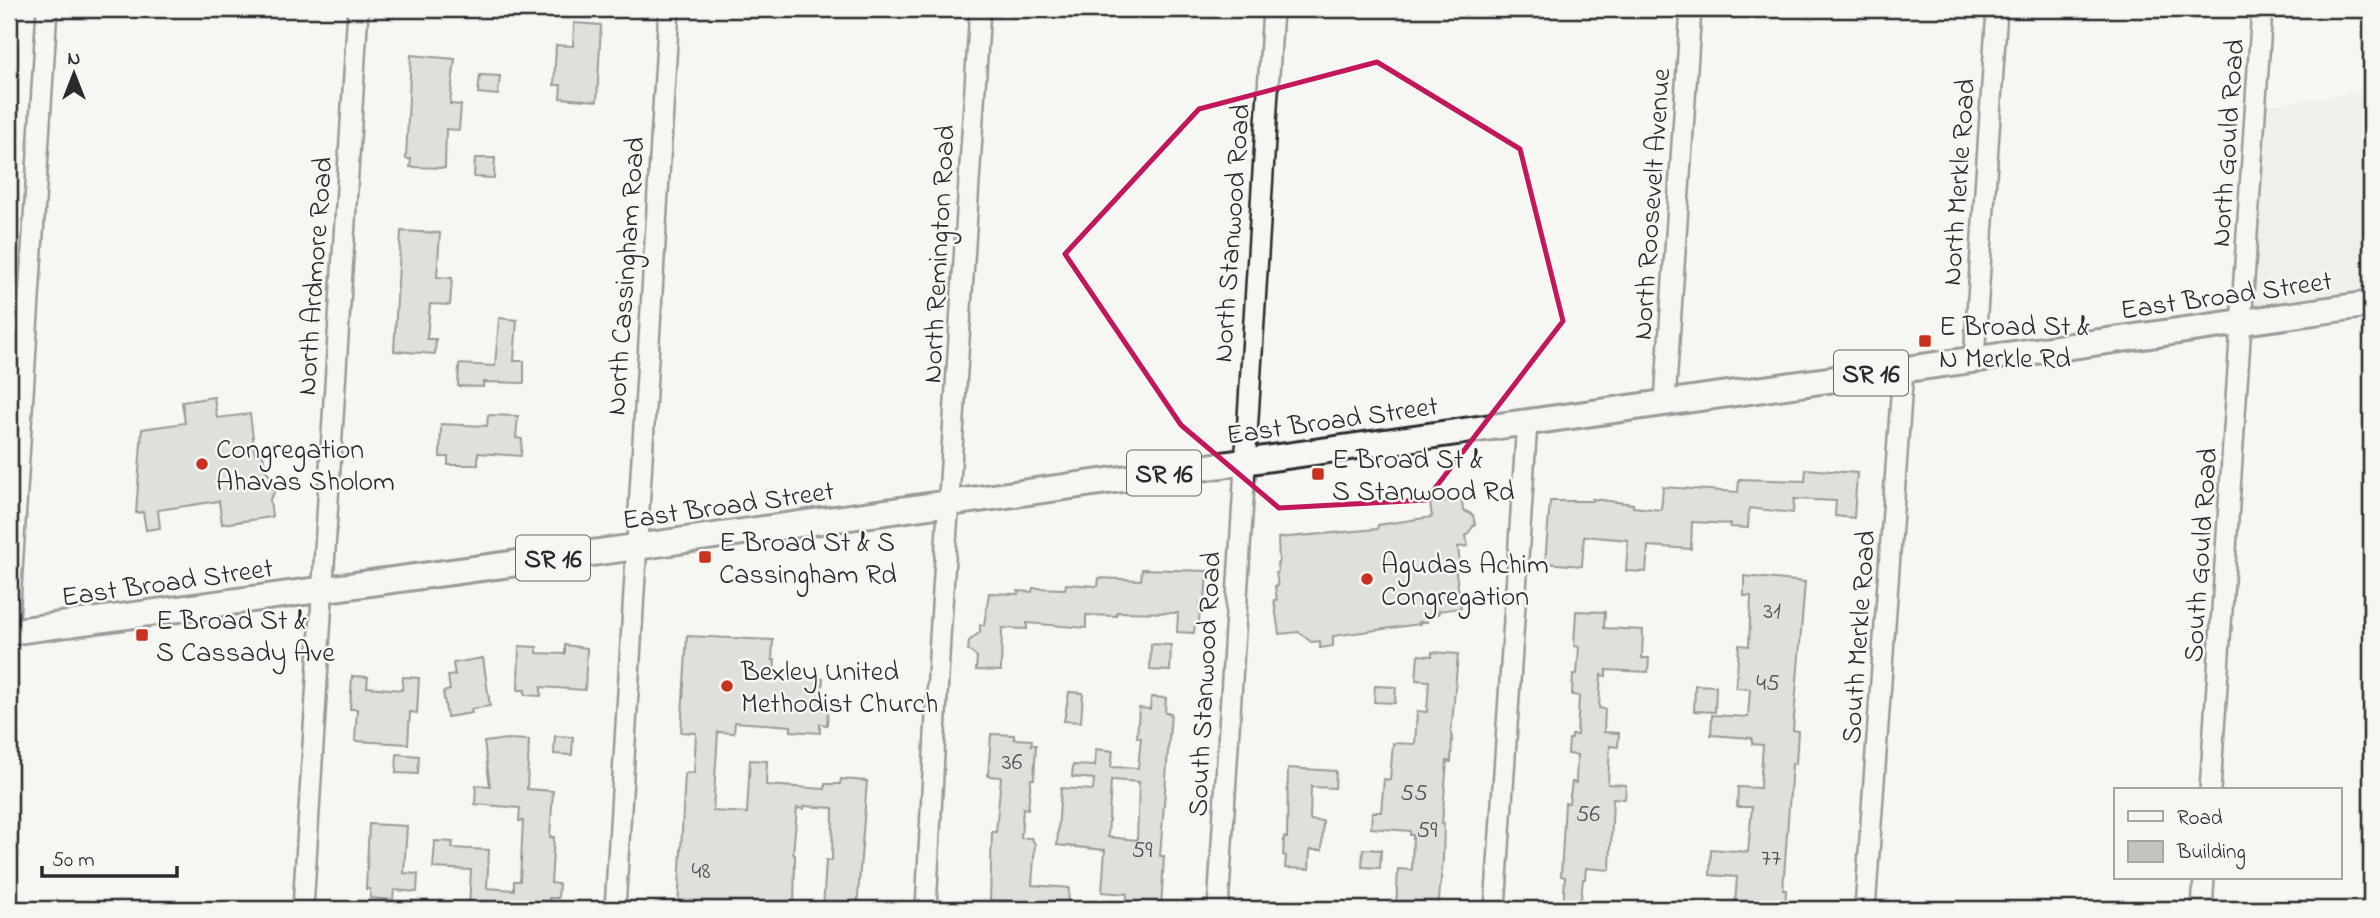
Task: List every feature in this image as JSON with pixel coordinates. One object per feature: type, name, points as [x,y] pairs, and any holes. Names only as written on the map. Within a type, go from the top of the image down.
[{"type":"main road","name":"East Broad Street","points":[[9,632],[2371,304]]},
{"type":"street","points":[[9,619],[47,9]]},
{"type":"street","name":"North Ardmore Road","points":[[303,909],[358,9]]},
{"type":"street","name":"North Cassingham Road","points":[[615,909],[669,9]]},
{"type":"street","name":"North Remington Road","points":[[926,909],[940,638],[980,9]]},
{"type":"street","name":"North Stanwood Road","points":[[1244,462],[1273,9]]},
{"type":"street","name":"North Roosevelt Avenue","points":[[1665,402],[1691,9]]},
{"type":"street","name":"North Merkle Road","points":[[1974,359],[1997,9]]},
{"type":"street","name":"North Gould Road","points":[[2242,323],[2262,9]]},
{"type":"street","name":"South Gould Road","points":[[2210,788],[2242,323]]},
{"type":"street","name":"South Merkle Road","points":[[1865,909],[1903,369]]},
{"type":"street","points":[[1495,909],[1527,422]]},
{"type":"street","name":"South Stanwood Road","points":[[1218,909],[1244,462]]},
{"type":"street","points":[[2202,909],[2204,880]]},
{"type":"highlighted area","points":[[1377,62],[1520,149],[1563,321],[1426,500],[1279,508],[1181,425],[1065,254],[1199,109]]},
{"type":"shaded area","points":[[2371,91],[2371,301],[2240,318],[2253,107]]},
{"type":"building","points":[[574,23],[601,25],[597,101],[560,98],[561,85],[554,85],[556,45],[573,46]]},
{"type":"building","points":[[411,55],[455,59],[450,104],[461,105],[459,130],[446,129],[445,168],[410,167],[411,159],[406,159]]},
{"type":"building","points":[[480,75],[500,76],[498,95],[478,93]]},
{"type":"building","points":[[475,158],[495,158],[494,178],[474,177]]},
{"type":"building","points":[[401,231],[440,233],[437,277],[452,278],[450,305],[430,304],[427,339],[436,339],[435,354],[394,351]]},
{"type":"building","points":[[499,318],[517,320],[514,361],[524,361],[524,383],[483,382],[483,387],[458,386],[459,364],[495,366]]},
{"type":"building","name":"Congregation Ahavas Sholom","points":[[214,397],[217,418],[250,414],[255,454],[263,453],[265,469],[273,479],[274,493],[270,499],[272,517],[222,524],[219,501],[158,510],[160,528],[146,530],[143,512],[136,513],[142,429],[185,423],[182,402]]},
{"type":"building","points":[[488,415],[518,416],[516,438],[522,439],[521,456],[478,453],[478,465],[448,465],[448,457],[440,457],[441,424],[487,426]]},
{"type":"building","points":[[1806,469],[1857,473],[1854,518],[1835,516],[1836,501],[1794,499],[1793,513],[1749,508],[1748,528],[1730,527],[1731,524],[1692,522],[1691,549],[1648,546],[1646,572],[1626,571],[1628,540],[1584,536],[1582,566],[1545,563],[1550,501],[1592,499],[1661,510],[1663,487],[1738,492],[1739,479],[1805,481]]},
{"type":"building","name":"Agudas Achim Congregation","points":[[1462,499],[1463,510],[1473,515],[1475,524],[1466,536],[1468,546],[1458,547],[1460,565],[1455,566],[1461,608],[1438,611],[1439,614],[1426,616],[1427,622],[1419,622],[1420,624],[1333,636],[1333,646],[1320,648],[1320,641],[1311,642],[1299,632],[1279,634],[1274,600],[1277,600],[1275,586],[1278,586],[1278,538],[1377,529],[1378,525],[1432,517],[1430,503]]},
{"type":"building","points":[[1142,569],[1207,571],[1205,603],[1200,603],[1199,624],[1195,624],[1194,633],[1177,632],[1178,613],[1117,612],[1116,616],[1086,615],[1086,628],[1027,623],[1027,629],[1002,628],[1001,671],[976,670],[977,657],[968,650],[969,641],[980,632],[980,625],[984,625],[989,593],[1018,594],[1018,591],[1032,592],[1033,588],[1065,589],[1066,584],[1098,586],[1099,578],[1141,580]]},
{"type":"building","points":[[1744,576],[1805,582],[1793,730],[1798,731],[1796,764],[1792,764],[1783,890],[1786,890],[1785,909],[1751,909],[1751,905],[1735,904],[1737,877],[1710,875],[1711,849],[1748,852],[1752,807],[1737,807],[1738,787],[1760,788],[1763,745],[1752,744],[1752,738],[1711,735],[1712,715],[1748,717],[1750,689],[1736,688],[1739,645],[1749,646],[1751,596],[1744,596]]},
{"type":"building","points":[[1576,611],[1605,612],[1604,628],[1643,630],[1642,658],[1649,658],[1648,672],[1606,670],[1606,676],[1601,675],[1599,708],[1605,709],[1604,732],[1619,733],[1618,747],[1610,746],[1608,784],[1626,785],[1625,799],[1613,798],[1610,870],[1586,868],[1580,909],[1563,909],[1565,877],[1561,876],[1565,803],[1569,803],[1572,782],[1576,783],[1577,755],[1568,754],[1569,739],[1572,739],[1572,735],[1577,735],[1579,696],[1572,695],[1579,647],[1574,646]]},
{"type":"building","points":[[687,636],[773,640],[774,676],[823,679],[821,710],[828,710],[827,725],[820,724],[820,733],[791,731],[791,726],[735,722],[734,733],[718,732],[713,811],[747,813],[750,760],[767,761],[766,785],[825,789],[825,784],[840,784],[841,779],[867,781],[857,909],[823,909],[826,860],[832,861],[833,808],[804,806],[804,809],[797,808],[793,854],[794,909],[716,905],[716,909],[678,909],[685,773],[694,773],[696,733],[681,732]]},
{"type":"building","points":[[1151,644],[1171,645],[1170,671],[1150,670]]},
{"type":"building","points":[[565,645],[587,648],[585,690],[541,687],[541,696],[525,695],[525,690],[518,690],[519,646],[537,647],[537,653],[565,654]]},
{"type":"building","points":[[1432,652],[1458,654],[1451,762],[1447,761],[1442,823],[1443,859],[1438,909],[1396,909],[1398,869],[1412,870],[1413,835],[1410,835],[1410,831],[1371,828],[1372,812],[1381,812],[1384,779],[1390,780],[1393,743],[1415,744],[1417,711],[1427,712],[1429,681],[1416,680],[1418,655],[1432,656]]},
{"type":"building","points":[[483,658],[490,706],[471,709],[472,713],[447,717],[443,692],[450,690],[448,676],[455,675],[453,663]]},
{"type":"building","points":[[352,676],[368,677],[367,687],[402,690],[403,677],[419,678],[417,713],[410,712],[408,744],[355,741],[357,709],[350,709]]},
{"type":"building","points":[[1695,685],[1716,686],[1715,712],[1694,711]]},
{"type":"building","points":[[1375,686],[1396,687],[1395,703],[1374,702]]},
{"type":"building","points":[[1069,692],[1083,693],[1081,722],[1064,721]]},
{"type":"building","points":[[1151,697],[1166,698],[1165,713],[1171,713],[1160,856],[1164,856],[1161,909],[1126,907],[1127,894],[1102,892],[1105,850],[1057,845],[1061,788],[1093,790],[1094,779],[1072,777],[1073,765],[1095,766],[1096,749],[1113,751],[1111,767],[1138,768],[1141,738],[1137,737],[1139,708],[1150,709]],"holes":[[[1111,780],[1139,782],[1137,840],[1108,837]]]},
{"type":"building","points":[[991,734],[1014,735],[1014,739],[1032,740],[1031,745],[1036,745],[1034,779],[1031,779],[1028,809],[1023,808],[1021,838],[1031,838],[1035,844],[1032,885],[1069,888],[1068,909],[1049,907],[1049,902],[990,900],[992,832],[996,832],[1001,777],[988,776]]},
{"type":"building","points":[[555,736],[573,737],[572,755],[554,754]]},
{"type":"building","points":[[529,740],[527,789],[553,791],[551,883],[559,884],[558,898],[549,898],[549,909],[469,908],[471,870],[433,868],[435,841],[453,842],[452,848],[489,850],[487,888],[514,890],[514,881],[520,881],[523,821],[519,821],[520,808],[475,804],[476,785],[490,786],[484,742]]},
{"type":"building","points":[[397,754],[419,756],[418,774],[396,773]]},
{"type":"building","points":[[1288,768],[1336,771],[1335,788],[1311,787],[1310,820],[1323,821],[1322,850],[1310,850],[1309,869],[1285,868],[1286,856],[1283,855],[1284,837],[1287,838]]},
{"type":"building","points":[[369,824],[407,826],[404,873],[418,874],[417,892],[394,890],[393,900],[370,898],[370,889],[366,889]]},
{"type":"building","points":[[1363,849],[1381,850],[1380,868],[1362,867]]},
{"type":"place","name":"E Broad St & N Merkle Rd","points":[[1925,341]]},
{"type":"place","name":"Congregation Ahavas Sholom","points":[[202,464]]},
{"type":"place","name":"E Broad St & S Stanwood Rd","points":[[1318,474]]},
{"type":"place","name":"E Broad St & S Cassingham Rd","points":[[705,557]]},
{"type":"place","name":"Agudas Achim Congregation","points":[[1367,579]]},
{"type":"place","name":"E Broad St & S Cassady Ave","points":[[142,635]]},
{"type":"place","name":"Bexley United Methodist Church","points":[[727,686]]}]
